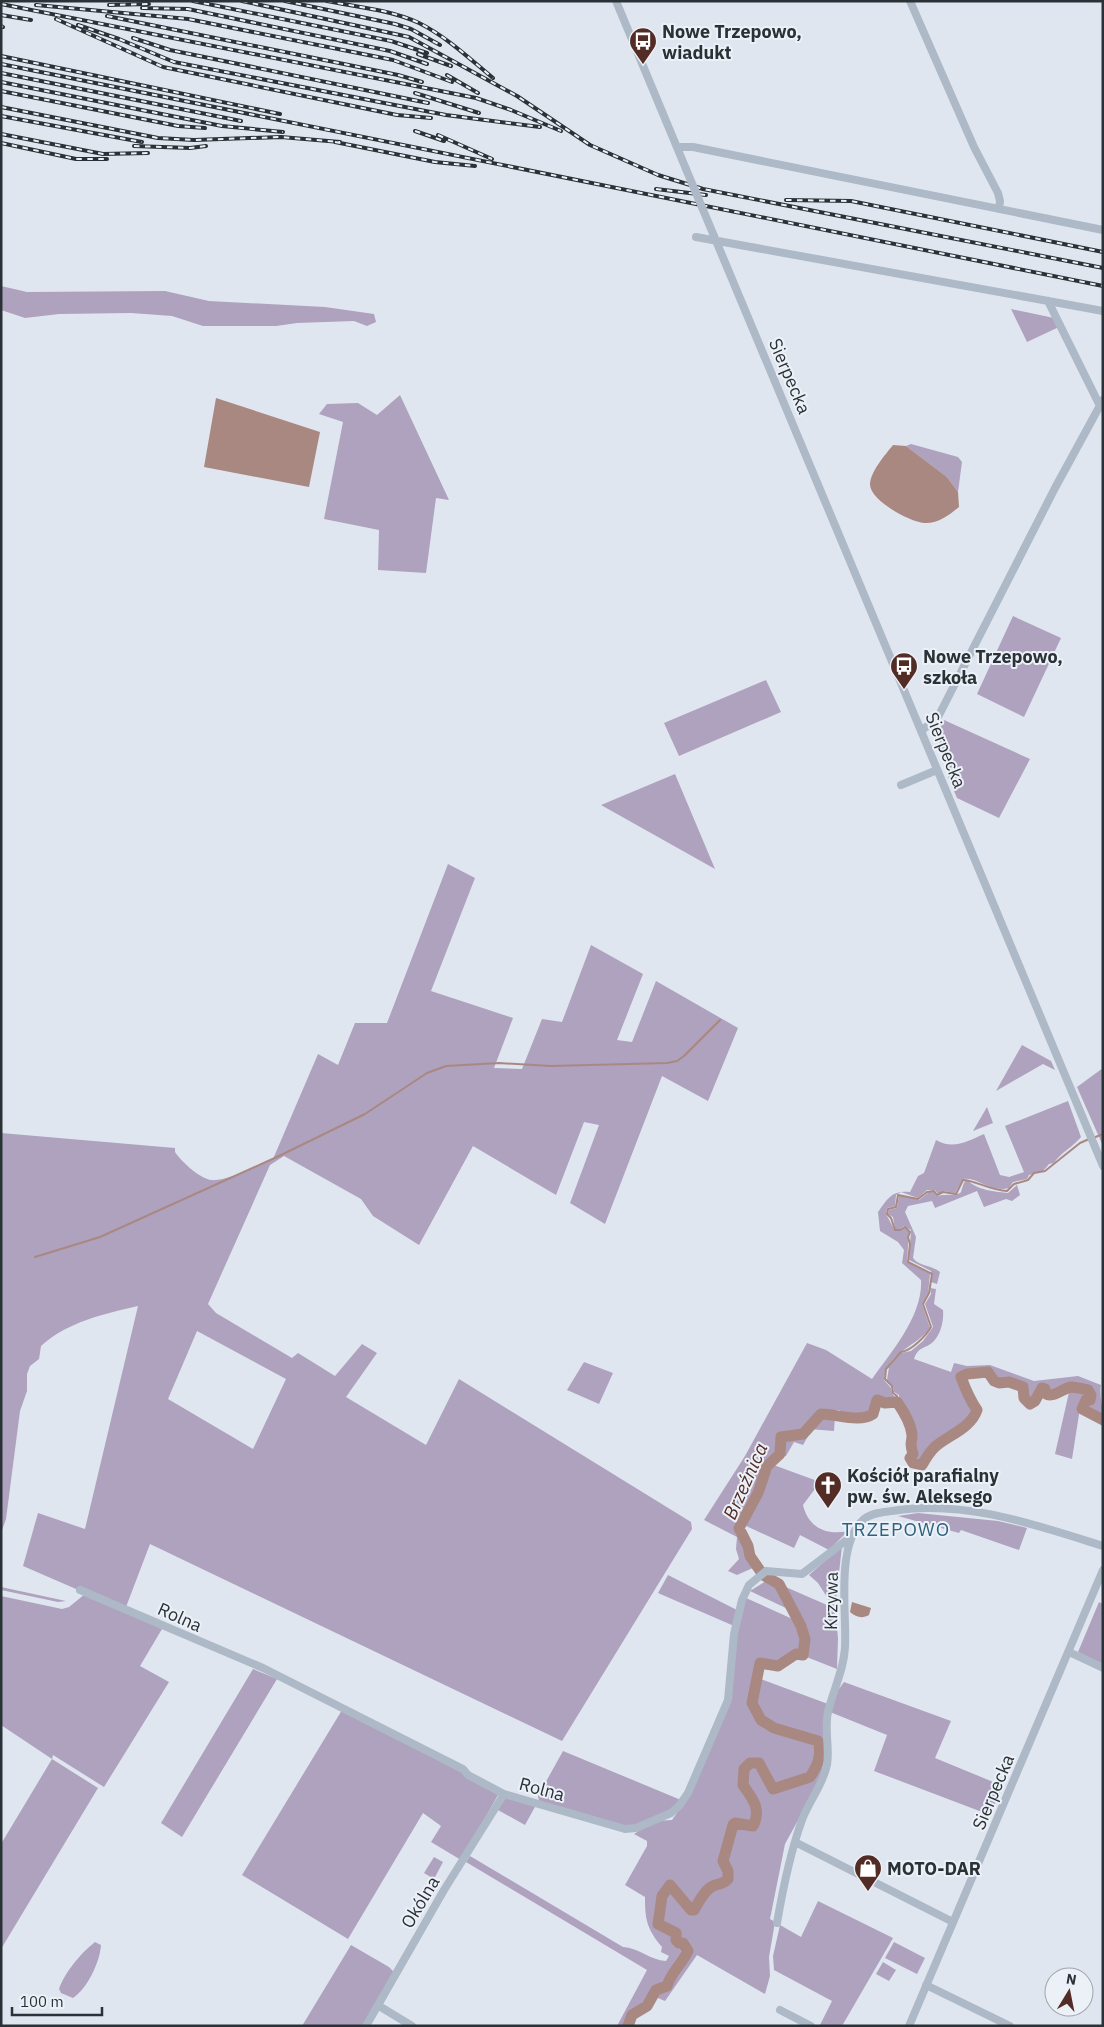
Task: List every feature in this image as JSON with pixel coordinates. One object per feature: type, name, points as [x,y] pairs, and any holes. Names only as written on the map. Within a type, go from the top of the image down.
[{"type":"street","name":"Sierpecka","points":[[616,1],[1103,1166]]},
{"type":"street","points":[[910,1],[970,138],[998,193],[999,209]]},
{"type":"street","points":[[677,147],[693,147],[1103,230]]},
{"type":"street","points":[[696,237],[1103,312]]},
{"type":"street","points":[[922,730],[937,719],[1101,402],[1048,301]]},
{"type":"street","points":[[900,785],[938,770]]},
{"type":"street","name":"Krzywa","points":[[777,1923],[784,1882],[795,1842],[808,1805],[818,1788],[827,1764],[826,1730],[828,1713],[839,1682],[845,1646],[843,1582],[853,1531],[863,1520],[875,1514],[909,1508],[936,1508],[994,1515],[1027,1522],[1103,1546]]},
{"type":"street","name":"Rolna","points":[[80,1590],[308,1690],[463,1769],[468,1775],[504,1794],[625,1828],[636,1828],[671,1813],[679,1806],[688,1793],[726,1705],[730,1687],[734,1634],[742,1600],[749,1585],[762,1574],[802,1574],[852,1536]]},
{"type":"street","name":"Sierpecka","points":[[909,2026],[1103,1570]]},
{"type":"street","points":[[1069,1652],[1103,1668]]},
{"type":"street","name":"Okólna","points":[[366,2026],[444,1890],[504,1794]]},
{"type":"street","points":[[795,1842],[953,1922]]},
{"type":"street","points":[[926,1985],[1010,2026]]},
{"type":"street","points":[[379,2006],[412,2026]]},
{"type":"street","points":[[780,2010],[811,2026]]},
{"type":"shaded area","points":[[1,286],[27,292],[165,291],[209,301],[325,307],[374,314],[376,322],[367,326],[354,321],[297,323],[276,326],[203,326],[172,316],[131,313],[59,314],[25,318],[1,310]]},
{"type":"shaded area","points":[[1011,309],[1054,318],[1059,327],[1027,342]]},
{"type":"shaded area","points":[[400,395],[449,500],[436,498],[426,573],[378,570],[379,530],[324,519],[343,422],[319,414],[327,404],[358,403],[377,415]]},
{"type":"shaded area","points":[[216,398],[320,432],[309,487],[204,467]]},
{"type":"shaded area","points":[[911,444],[958,457],[962,462],[958,492],[947,477],[906,446]]},
{"type":"shaded area","points":[[893,445],[906,446],[947,477],[958,492],[959,507],[939,520],[924,523],[901,515],[877,498],[870,485],[872,475]]},
{"type":"shaded area","points":[[1013,616],[1061,638],[1024,717],[977,694]]},
{"type":"shaded area","points":[[766,680],[781,712],[679,756],[664,723]]},
{"type":"shaded area","points":[[944,720],[1030,759],[999,818],[957,798],[948,777],[950,769],[939,739],[939,733]]},
{"type":"shaded area","points":[[675,774],[715,869],[601,805]]},
{"type":"shaded area","points":[[448,864],[475,878],[431,991],[513,1018],[494,1068],[522,1069],[542,1019],[562,1022],[591,945],[643,974],[617,1040],[632,1042],[656,981],[738,1028],[708,1101],[662,1076],[605,1224],[570,1203],[599,1125],[584,1122],[556,1195],[473,1146],[419,1245],[373,1216],[361,1199],[284,1156],[270,1165],[208,1304],[216,1313],[292,1358],[298,1353],[335,1376],[362,1344],[377,1353],[346,1397],[426,1445],[459,1379],[691,1522],[692,1529],[562,1741],[150,1544],[126,1607],[80,1586],[76,1589],[23,1566],[38,1513],[85,1529],[138,1306],[86,1320],[62,1331],[41,1346],[39,1359],[30,1366],[27,1374],[27,1391],[20,1411],[6,1519],[1,1533],[1,1133],[175,1148],[175,1152],[181,1160],[206,1179],[217,1180],[225,1178],[273,1159],[318,1054],[338,1065],[355,1023],[387,1023]],"holes":[[[197,1331],[286,1379],[253,1449],[168,1399]]]},
{"type":"shaded area","points":[[1022,1045],[1051,1061],[1055,1070],[1043,1064],[996,1091]]},
{"type":"shaded area","points":[[1103,1068],[1103,1146],[1077,1087]]},
{"type":"shaded area","points":[[1068,1101],[1081,1137],[1043,1171],[1029,1175],[1027,1179],[1013,1182],[1009,1188],[990,1187],[973,1180],[963,1179],[955,1193],[944,1191],[938,1194],[935,1190],[927,1190],[918,1198],[901,1192],[910,1192],[918,1176],[924,1173],[936,1140],[942,1143],[954,1144],[966,1142],[984,1134],[1000,1175],[1009,1177],[1024,1172],[1005,1126]]},
{"type":"shaded area","points":[[987,1107],[993,1123],[973,1131]]},
{"type":"shaded area","points":[[968,1180],[981,1188],[1003,1193],[1008,1193],[1017,1185],[1020,1195],[1012,1201],[1006,1199],[984,1207],[977,1191],[935,1208],[932,1201],[908,1206],[905,1212],[916,1237],[913,1258],[919,1263],[940,1272],[937,1284],[931,1282],[931,1271],[909,1260],[911,1230],[904,1226],[900,1229],[895,1229],[893,1217],[888,1214],[889,1210],[897,1208],[899,1195],[919,1200],[929,1192],[934,1192],[937,1196],[957,1194],[961,1192],[965,1181]]},
{"type":"shaded area","points":[[901,1192],[896,1195],[895,1206],[887,1208],[886,1214],[895,1231],[905,1228],[909,1232],[907,1262],[930,1274],[928,1293],[922,1304],[930,1328],[896,1357],[886,1371],[884,1380],[891,1388],[896,1400],[887,1402],[877,1398],[873,1404],[872,1413],[848,1418],[839,1410],[820,1412],[802,1433],[777,1436],[779,1454],[772,1459],[767,1467],[743,1518],[737,1526],[748,1555],[755,1567],[737,1575],[728,1571],[739,1559],[736,1549],[737,1537],[704,1520],[745,1456],[807,1343],[826,1350],[872,1379],[904,1333],[917,1307],[921,1280],[902,1263],[904,1250],[898,1242],[880,1231],[878,1212],[891,1196]]},
{"type":"shaded area","points":[[930,1288],[936,1289],[934,1304],[943,1310],[942,1322],[934,1341],[920,1350],[914,1359],[951,1372],[954,1363],[967,1366],[990,1365],[1034,1381],[1078,1376],[1101,1385],[1103,1418],[1083,1409],[1092,1396],[1089,1389],[1068,1386],[1054,1394],[1046,1394],[1046,1389],[1043,1387],[1036,1394],[1034,1400],[1029,1402],[1025,1398],[1023,1386],[1010,1380],[999,1382],[989,1371],[967,1372],[959,1378],[968,1398],[976,1409],[974,1414],[952,1435],[936,1445],[923,1463],[914,1462],[912,1459],[914,1453],[909,1418],[899,1395],[894,1392],[893,1386],[887,1380],[889,1367],[901,1353],[911,1351],[923,1341],[933,1327],[925,1304],[931,1294]]},
{"type":"shaded area","points":[[584,1362],[613,1373],[599,1404],[567,1390]]},
{"type":"shaded area","points":[[1070,1388],[1086,1391],[1090,1395],[1080,1408],[1072,1459],[1055,1454]]},
{"type":"shaded area","points":[[822,1415],[835,1416],[834,1431],[809,1429]]},
{"type":"shaded area","points":[[806,1433],[808,1436],[803,1445],[794,1442],[786,1456],[781,1455],[783,1438],[789,1435],[803,1436]]},
{"type":"shaded area","points":[[771,1464],[820,1482],[803,1505],[805,1513],[814,1524],[825,1531],[848,1531],[829,1550],[800,1535],[794,1548],[744,1525],[762,1494],[767,1469]]},
{"type":"shaded area","points":[[918,1513],[998,1521],[1027,1528],[1019,1550],[961,1530],[959,1533],[898,1516]]},
{"type":"shaded area","points":[[842,1546],[835,1609],[838,1638],[837,1669],[804,1656],[807,1639],[781,1585],[834,1608],[818,1583],[809,1575]]},
{"type":"shaded area","points":[[668,1575],[737,1610],[734,1626],[658,1593]]},
{"type":"shaded area","points":[[766,1581],[777,1584],[790,1610],[750,1591]]},
{"type":"shaded area","points":[[1,1587],[66,1601],[58,1602],[1,1590]]},
{"type":"shaded area","points":[[85,1594],[162,1629],[140,1666],[169,1682],[104,1787],[53,1755],[52,1759],[1,1725],[1,1596],[62,1609],[69,1607]]},
{"type":"shaded area","points":[[746,1598],[797,1621],[804,1640],[802,1653],[794,1653],[778,1664],[759,1662],[750,1703],[752,1711],[766,1724],[816,1742],[818,1747],[817,1760],[808,1776],[774,1788],[766,1769],[759,1762],[751,1762],[743,1768],[742,1787],[752,1800],[755,1814],[752,1825],[735,1822],[729,1832],[721,1861],[727,1879],[706,1889],[692,1909],[677,1890],[668,1884],[661,1895],[657,1925],[674,1934],[675,1940],[682,1944],[687,1951],[666,1985],[655,1989],[646,2005],[631,2014],[626,2026],[617,2026],[647,1970],[466,1862],[470,1856],[623,1947],[634,1949],[655,1959],[666,1961],[669,1956],[661,1952],[662,1947],[648,1924],[645,1897],[625,1885],[647,1846],[647,1841],[634,1834],[655,1821],[672,1820],[685,1801],[727,1707],[737,1628]]},
{"type":"shaded area","points":[[852,1602],[871,1608],[869,1615],[861,1617],[852,1614],[850,1612]]},
{"type":"shaded area","points":[[1099,1602],[1103,1604],[1103,1664],[1078,1652]]},
{"type":"shaded area","points":[[253,1669],[277,1679],[182,1837],[161,1823]]},
{"type":"shaded area","points":[[758,1678],[828,1704],[826,1753],[819,1782],[785,1844],[770,1919],[775,1922],[769,1957],[770,1976],[765,1994],[697,1955],[665,2001],[653,1996],[657,1991],[668,1987],[672,1977],[689,1951],[684,1942],[679,1942],[677,1932],[659,1923],[663,1894],[671,1887],[693,1912],[712,1888],[725,1885],[729,1876],[724,1862],[730,1832],[736,1824],[746,1827],[755,1825],[757,1817],[757,1806],[743,1781],[746,1770],[751,1765],[760,1766],[770,1788],[773,1790],[812,1778],[820,1764],[821,1749],[819,1739],[781,1729],[769,1722],[761,1714],[755,1705],[754,1692]]},
{"type":"shaded area","points":[[844,1682],[951,1721],[935,1758],[1003,1786],[990,1815],[874,1771],[887,1735],[830,1712],[836,1693]]},
{"type":"shaded area","points":[[342,1710],[495,1790],[498,1795],[461,1860],[431,1842],[441,1826],[423,1813],[348,1939],[242,1875]]},
{"type":"shaded area","points":[[563,1751],[681,1800],[676,1806],[654,1820],[621,1827],[539,1801],[538,1796]]},
{"type":"shaded area","points":[[52,1759],[98,1788],[1,1949],[1,1844]]},
{"type":"shaded area","points":[[508,1797],[536,1805],[525,1825],[498,1810],[503,1799]]},
{"type":"shaded area","points":[[434,1857],[443,1862],[434,1879],[424,1873]]},
{"type":"shaded area","points":[[818,1901],[893,1938],[842,2026],[820,2025],[832,2001],[774,1970],[773,1956],[780,1925],[801,1937]]},
{"type":"shaded area","points":[[95,1942],[101,1945],[100,1952],[88,1982],[73,1998],[61,1993],[59,1989],[69,1970],[79,1957]]},
{"type":"shaded area","points":[[894,1942],[925,1958],[917,1974],[885,1958]]},
{"type":"shaded area","points":[[351,1945],[389,1967],[394,1972],[362,2026],[302,2026]]},
{"type":"shaded area","points":[[883,1962],[896,1970],[889,1981],[876,1974]]},
{"type":"waterway","points":[[35,1257],[100,1237],[279,1156],[365,1114],[427,1073],[446,1066],[499,1063],[551,1066],[667,1063],[677,1061],[684,1056],[720,1020]]},
{"type":"waterway","points":[[1093,1138],[1103,1134]]},
{"type":"waterway","points":[[897,1402],[897,1396],[893,1393],[892,1386],[885,1379],[886,1369],[901,1352],[909,1349],[926,1335],[931,1327],[923,1304],[929,1293],[932,1274],[908,1262],[910,1244],[908,1237],[910,1232],[905,1227],[895,1230],[891,1218],[887,1214],[888,1209],[896,1207],[898,1195],[918,1199],[927,1192],[934,1191],[937,1195],[943,1192],[956,1194],[963,1180],[1007,1191],[1014,1184],[1028,1180],[1034,1173],[1045,1171],[1080,1143],[1089,1139]]},
{"type":"waterway","name":"Brzeźnica","points":[[628,2026],[632,2015],[647,2006],[656,1990],[667,1986],[671,1976],[688,1951],[683,1943],[679,1943],[676,1940],[676,1933],[658,1924],[662,1896],[670,1885],[691,1910],[694,1910],[707,1890],[728,1879],[728,1871],[723,1861],[733,1825],[735,1823],[753,1826],[756,1820],[755,1804],[743,1785],[744,1769],[750,1763],[759,1763],[773,1789],[810,1777],[818,1760],[820,1751],[818,1741],[774,1728],[761,1720],[752,1703],[760,1663],[778,1666],[796,1654],[803,1655],[805,1639],[801,1626],[779,1584],[763,1575],[750,1556],[748,1546],[739,1528],[758,1493],[767,1466],[780,1454],[781,1437],[803,1434],[821,1414],[862,1418],[873,1414],[877,1400],[885,1403],[897,1402],[910,1426],[913,1454],[910,1458],[913,1463],[922,1465],[934,1448],[970,1422],[977,1410],[961,1377],[967,1374],[988,1372],[994,1381],[999,1383],[1009,1382],[1023,1387],[1024,1398],[1030,1404],[1035,1401],[1042,1388],[1045,1389],[1044,1393],[1047,1395],[1071,1387],[1088,1390],[1091,1395],[1090,1400],[1086,1400],[1082,1409],[1103,1420]]},
{"type":"railway","points":[[193,1],[391,41],[427,53]]},
{"type":"railway","points":[[242,1],[409,37],[517,96],[590,145],[658,175],[703,189],[1103,268]]},
{"type":"railway","points":[[285,1],[395,24],[411,29],[440,45]]},
{"type":"railway","points":[[327,1],[386,12],[419,23],[449,42],[493,78]]},
{"type":"railway","points":[[1,4],[476,98],[561,131]]},
{"type":"railway","points":[[109,5],[149,4]]},
{"type":"railway","points":[[36,5],[188,19],[393,60],[452,82]]},
{"type":"railway","points":[[142,8],[188,9],[390,51],[427,64]]},
{"type":"railway","points":[[1,15],[31,20]]},
{"type":"railway","points":[[107,16],[398,75],[422,82]]},
{"type":"railway","points":[[56,19],[163,67],[397,115],[431,118]]},
{"type":"railway","points":[[78,25],[119,39],[174,62],[446,115],[540,127]]},
{"type":"railway","points":[[133,38],[170,50],[428,103]]},
{"type":"railway","points":[[418,54],[451,66]]},
{"type":"railway","points":[[1,56],[280,114]]},
{"type":"railway","points":[[1,64],[1103,286]]},
{"type":"railway","points":[[1,73],[241,121]]},
{"type":"railway","points":[[447,75],[478,93]]},
{"type":"railway","points":[[1,82],[222,126],[283,132]]},
{"type":"railway","points":[[1,91],[178,126],[205,128]]},
{"type":"railway","points":[[415,93],[479,113]]},
{"type":"railway","points":[[1,107],[158,138],[194,140],[281,137],[340,142]]},
{"type":"railway","points":[[1,116],[142,142]]},
{"type":"railway","points":[[415,131],[444,141]]},
{"type":"railway","points":[[1,134],[103,154],[148,153]]},
{"type":"railway","points":[[438,135],[492,159]]},
{"type":"railway","points":[[335,142],[435,162],[475,166]]},
{"type":"railway","points":[[1,143],[76,159],[107,159]]},
{"type":"railway","points":[[134,146],[190,148],[206,146]]},
{"type":"railway","points":[[656,189],[706,195]]},
{"type":"railway","points":[[786,200],[851,201],[1103,252]]},
{"type":"place","name":"Nowe Trzepowo, wiadukt","points":[[643,65]]},
{"type":"place","name":"Nowe Trzepowo, szkoła","points":[[904,690]]},
{"type":"place","name":"Kościół parafialny pw. św. Aleksego","points":[[828,1509]]},
{"type":"place","name":"MOTO-DAR","points":[[868,1892]]},
{"type":"district","name":"TRZEPOWO","points":[[896,1529]]}]
